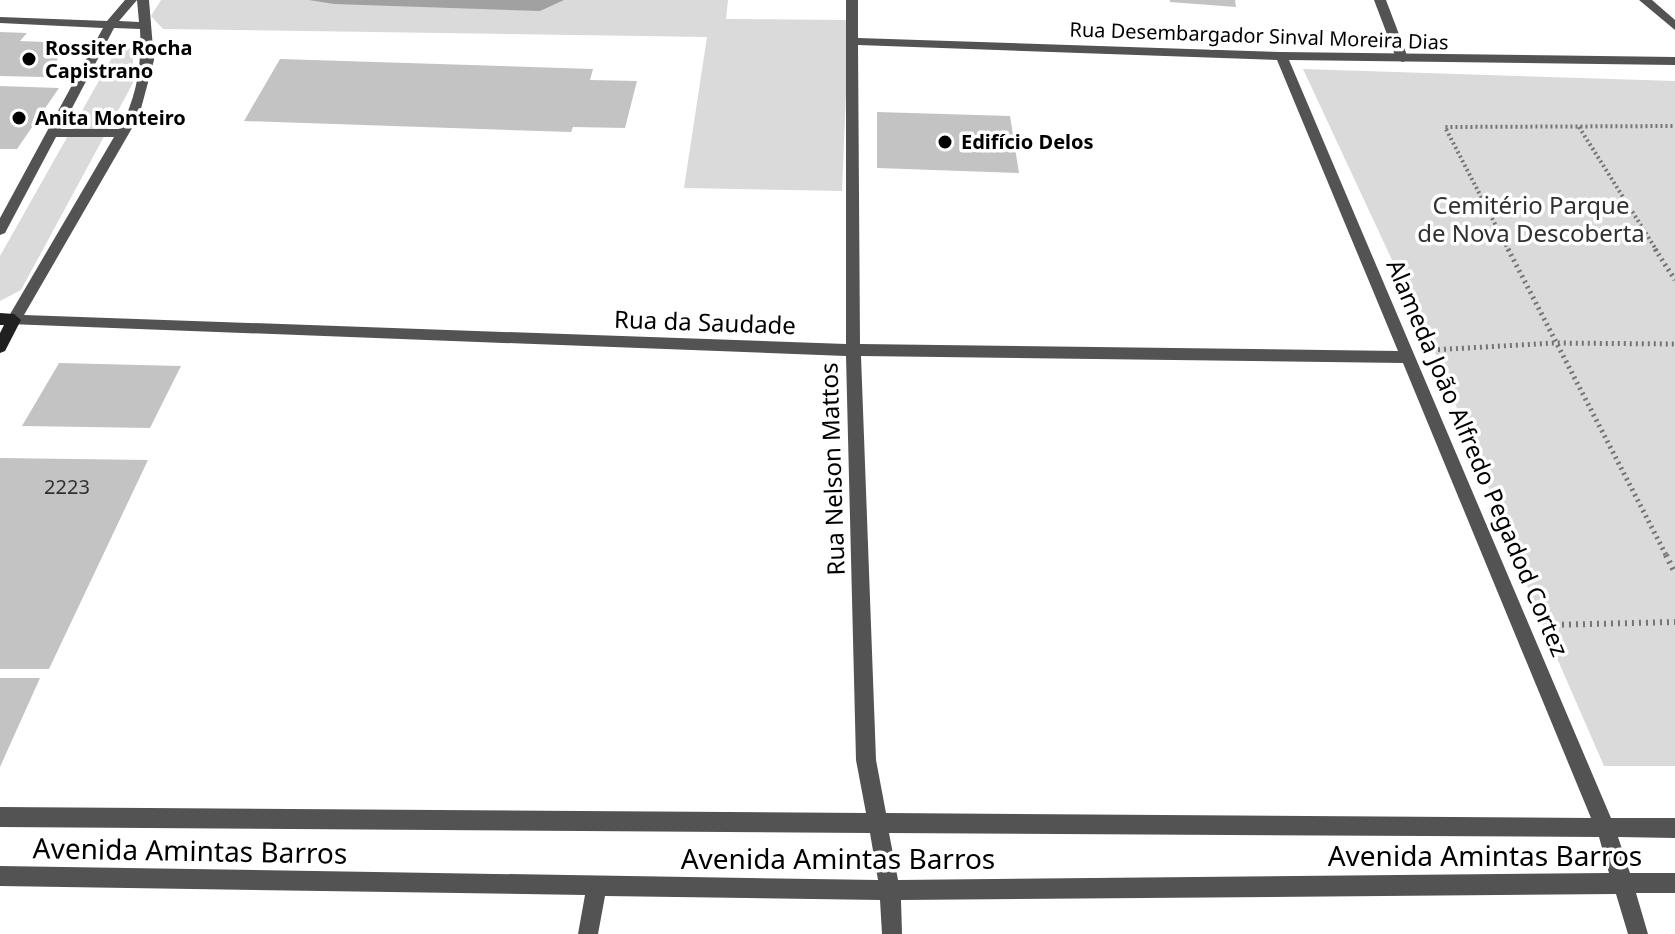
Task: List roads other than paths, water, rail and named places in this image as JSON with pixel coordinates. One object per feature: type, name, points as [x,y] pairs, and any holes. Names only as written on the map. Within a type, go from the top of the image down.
[{"type":"main road","points":[[0,347],[7,320]]},
{"type":"street","points":[[0,230],[55,133],[111,24],[131,0]]},
{"type":"street","points":[[7,320],[133,116],[148,60],[143,0]]},
{"type":"street","name":"Rua Nelson Mattos","points":[[852,0],[853,350],[866,760],[890,890],[892,934]]},
{"type":"street","points":[[1380,0],[1402,58]]},
{"type":"street","points":[[1645,0],[1675,26]]},
{"type":"street","points":[[0,20],[145,26]]},
{"type":"street","name":"Rua Desembargador Sinval Moreira Dias","points":[[852,41],[1281,56],[1670,61]]},
{"type":"street","name":"Alameda João Alfredo Pegadod Cortez","points":[[1281,56],[1606,829],[1638,934]]},
{"type":"street","points":[[55,133],[124,133]]},
{"type":"street","name":"Rua da Saudade","points":[[7,320],[853,350],[1409,357]]},
{"type":"street","name":"Avenida Amintas Barros","points":[[0,817],[1675,828]]},
{"type":"street","name":"Avenida Amintas Barros","points":[[0,876],[890,890],[1623,881],[1675,883]]},
{"type":"street","points":[[588,934],[597,885]]},
{"type":"place","name":"Rossiter Rocha Capistrano","points":[[29,59]]},
{"type":"place","name":"Anita Monteiro","points":[[19,118]]},
{"type":"place","name":"Edifício Delos","points":[[945,142]]},
{"type":"park label","name":"Cemitério Parque de Nova Descoberta","points":[[1531,220]]}]
